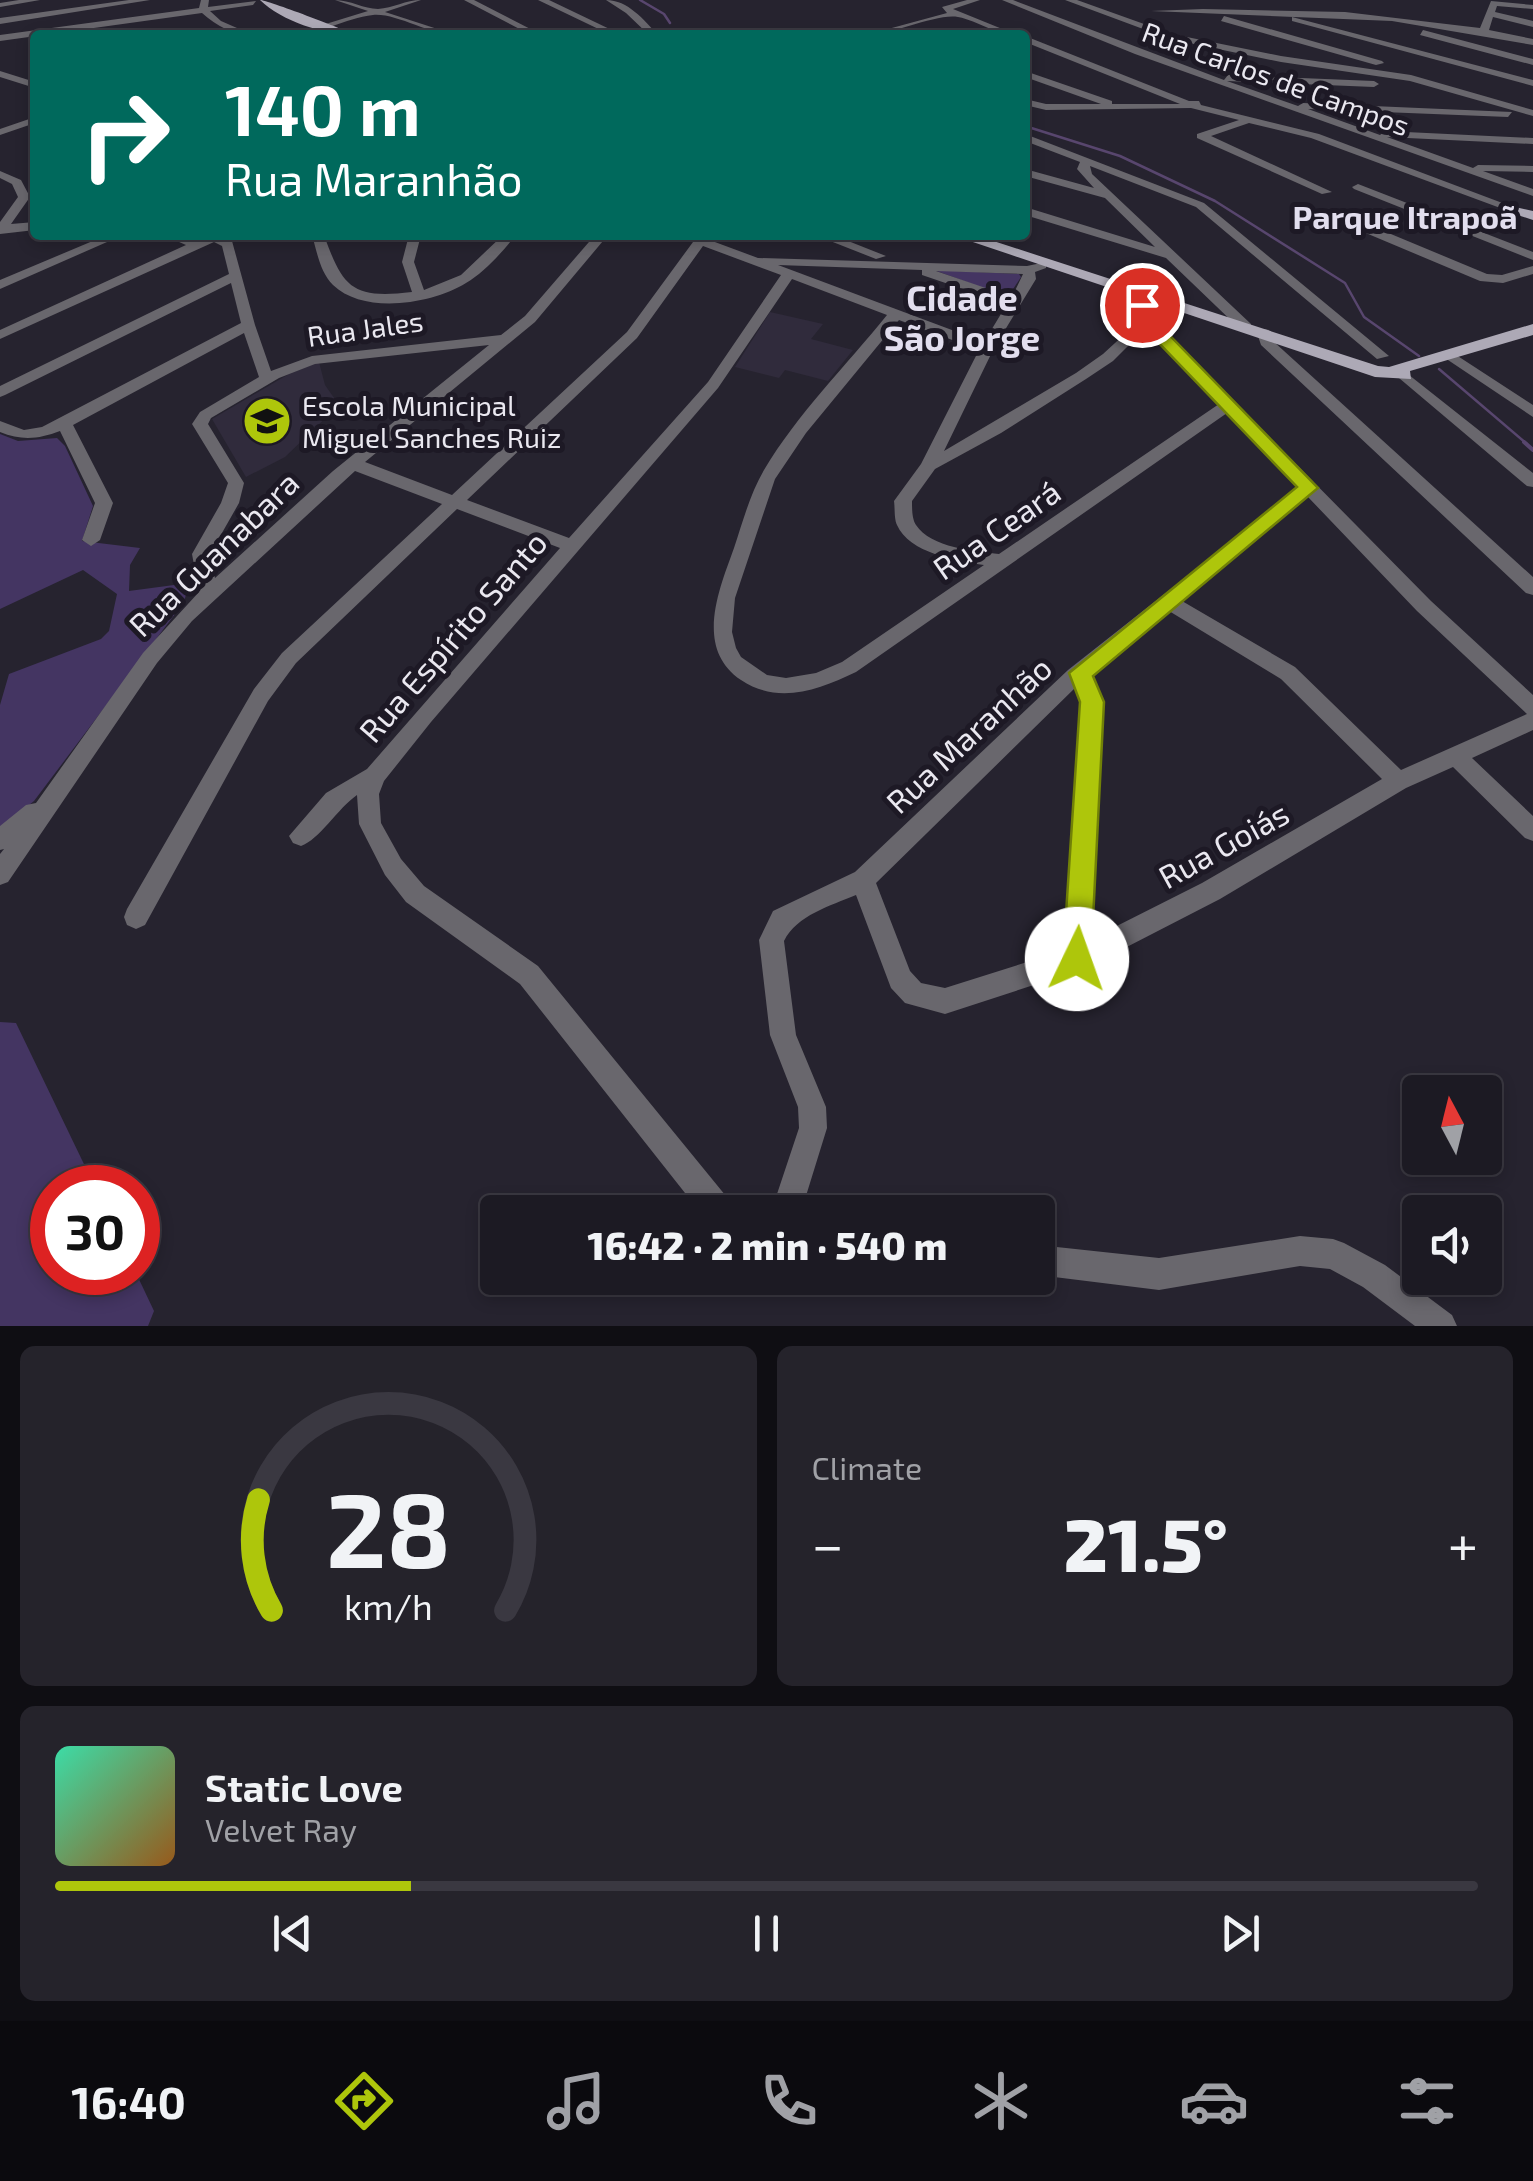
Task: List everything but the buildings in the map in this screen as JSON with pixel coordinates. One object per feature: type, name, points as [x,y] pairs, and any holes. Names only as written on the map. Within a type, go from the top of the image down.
[{"type":"main road","points":[[259,2],[336,30]]},
{"type":"main road","points":[[1507,207],[1533,206]]},
{"type":"main road","points":[[1507,207],[1533,216]]},
{"type":"main road","points":[[973,240],[1032,263],[1128,289],[1380,372],[1533,330]]},
{"type":"main road","points":[[1329,355],[1394,366]]},
{"type":"street","points":[[0,6],[36,0]]},
{"type":"street","points":[[0,21],[147,0],[143,16],[152,30]]},
{"type":"street","points":[[339,0],[436,30]]},
{"type":"street","points":[[311,30],[417,0]]},
{"type":"street","points":[[468,0],[528,30]]},
{"type":"street","points":[[542,0],[605,30]]},
{"type":"street","points":[[610,0],[648,30]]},
{"type":"street","points":[[887,30],[976,0]]},
{"type":"street","name":"Rua Carlos de Campos","points":[[1006,0],[1138,52],[1533,194]]},
{"type":"street","points":[[1069,0],[1160,28],[1271,52],[1369,63]]},
{"type":"street","points":[[1251,0],[1264,12],[1533,83]]},
{"type":"street","points":[[1328,0],[1344,12]]},
{"type":"street","points":[[1091,1],[1218,52]]},
{"type":"street","points":[[49,30],[204,4],[259,2]]},
{"type":"street","points":[[1146,2],[1160,28]]},
{"type":"street","points":[[1483,30],[1497,2],[1533,7]]},
{"type":"street","points":[[204,4],[218,23],[236,30]]},
{"type":"street","points":[[950,11],[984,24],[1000,24],[1007,30]]},
{"type":"street","points":[[1154,12],[1344,12],[1533,62]]},
{"type":"street","points":[[1198,12],[1445,85]]},
{"type":"street","points":[[1018,17],[1038,13]]},
{"type":"street","points":[[1491,14],[1533,24]]},
{"type":"street","points":[[1371,18],[1483,30],[1533,42]]},
{"type":"street","points":[[985,30],[1000,24]]},
{"type":"street","points":[[631,30],[644,26]]},
{"type":"street","points":[[1408,50],[1436,37],[1483,30]]},
{"type":"street","points":[[2,37],[30,33]]},
{"type":"street","points":[[2,37],[30,45]]},
{"type":"street","points":[[1030,42],[1190,105],[1245,122],[1316,136],[1507,207]]},
{"type":"street","points":[[1138,52],[1183,54]]},
{"type":"street","points":[[1199,55],[1218,52],[1406,77],[1532,110]]},
{"type":"street","points":[[0,74],[30,84]]},
{"type":"street","points":[[1030,76],[1116,107]]},
{"type":"street","points":[[1216,80],[1445,85]]},
{"type":"street","points":[[1227,116],[1278,102]]},
{"type":"street","points":[[1030,103],[1046,108],[1190,105]]},
{"type":"street","points":[[1291,106],[1519,115],[1532,110]]},
{"type":"street","points":[[0,117],[30,127]]},
{"type":"street","points":[[0,132],[30,121]]},
{"type":"street","points":[[1245,122],[1201,136],[1326,192]]},
{"type":"street","points":[[1363,132],[1533,141]]},
{"type":"street","points":[[1030,138],[1200,205],[1533,482]]},
{"type":"street","points":[[1087,160],[1083,169],[1109,196],[1533,588]]},
{"type":"street","points":[[1461,168],[1533,169]]},
{"type":"street","points":[[1030,173],[1109,196]]},
{"type":"street","points":[[0,174],[21,187]]},
{"type":"street","points":[[0,188],[21,187]]},
{"type":"street","points":[[1,229],[22,204],[21,187]]},
{"type":"street","points":[[1358,188],[1533,256]]},
{"type":"street","points":[[1030,213],[1172,256]]},
{"type":"street","points":[[1346,220],[1485,278],[1503,280],[1533,270]]},
{"type":"street","points":[[1,229],[30,226]]},
{"type":"street","points":[[0,285],[105,240]]},
{"type":"street","points":[[184,240],[198,245]]},
{"type":"street","points":[[0,336],[208,240]]},
{"type":"street","points":[[222,240],[228,244],[266,379]]},
{"type":"street","points":[[320,240],[331,272],[347,288],[385,297],[420,294],[459,282],[505,240]]},
{"type":"street","points":[[415,240],[408,262],[420,294]]},
{"type":"street","name":"Rua Guanabara","points":[[0,874],[150,658],[209,594],[352,464],[534,315],[598,240]]},
{"type":"street","points":[[136,917],[277,672],[632,335],[691,240]]},
{"type":"street","points":[[697,240],[755,262],[786,268],[987,348]]},
{"type":"street","points":[[835,240],[1014,302]]},
{"type":"street","points":[[786,268],[902,263],[1000,268],[1032,263],[1028,279],[987,348],[930,464],[904,500],[902,513],[912,534],[930,545],[966,556],[1003,561]]},
{"type":"street","name":"Rua Espírito Santo","points":[[705,1195],[528,974],[438,912],[394,867],[370,824],[368,794],[375,776],[713,385],[786,268]]},
{"type":"street","points":[[0,392],[236,276]]},
{"type":"street","points":[[1128,289],[1128,300],[1309,488],[1533,708]]},
{"type":"street","points":[[930,464],[1114,354],[1144,317],[1150,296]]},
{"type":"street","points":[[1206,314],[1218,298]]},
{"type":"street","name":"Rua Ceará","points":[[896,314],[774,468],[724,592],[722,631],[740,669],[760,682],[790,688],[823,680],[848,667],[1228,404]]},
{"type":"street","points":[[0,426],[13,434],[28,436],[64,422],[248,325]]},
{"type":"street","name":"Rua Jales","points":[[209,594],[201,554],[230,503],[236,483],[200,424],[206,414],[294,366],[342,355],[506,339]]},
{"type":"street","points":[[1288,363],[1298,345]]},
{"type":"street","points":[[1450,355],[1533,412]]},
{"type":"street","points":[[64,422],[104,503],[92,540]]},
{"type":"street","points":[[352,464],[572,546]]},
{"type":"street","name":"Rua Maranhão","points":[[791,1195],[813,1128],[807,1087],[783,1035],[771,940],[782,919],[863,880],[1081,673],[1309,488]]},
{"type":"street","points":[[1169,602],[1288,673],[1398,781]]},
{"type":"street","points":[[1077,959],[1092,702],[1081,673]]},
{"type":"street","name":"Rua Goiás","points":[[863,880],[900,980],[914,994],[945,1001],[1077,959],[1211,891],[1398,781],[1533,720]]},
{"type":"street","points":[[1454,755],[1533,831]]},
{"type":"street","points":[[301,836],[337,795],[375,776]]},
{"type":"street","points":[[0,840],[50,798]]},
{"type":"street","points":[[1055,1262],[1159,1274],[1300,1251],[1333,1254],[1374,1276],[1441,1326]]},
{"type":"shaded area","points":[[934,270],[1019,274],[1021,277],[1008,297]]},
{"type":"shaded area","points":[[770,312],[823,324],[811,339],[853,350],[828,381],[785,370],[779,378],[735,367]]},
{"type":"shaded area","name":"Escola Municipal Miguel Sanches Ruiz","points":[[319,362],[325,385],[339,405],[285,457],[246,477],[212,419],[289,374]]},
{"type":"shaded area","points":[[0,434],[18,441],[57,438],[65,446],[93,506],[82,541],[140,548],[130,565],[129,591],[189,583],[184,602],[34,801],[0,829],[0,705],[9,674],[101,639],[109,631],[117,594],[83,570],[0,609]]},
{"type":"shaded area","points":[[0,1022],[16,1023],[84,1165],[30,1165],[30,1295],[146,1295],[154,1311],[148,1326],[0,1326]]},
{"type":"waterway","points":[[640,0],[664,14],[670,23]]},
{"type":"waterway","points":[[1030,128],[1120,156],[1215,201],[1345,283],[1364,317],[1419,356]]},
{"type":"waterway","points":[[1439,369],[1527,444]]},
{"type":"waterway","points":[[1524,442],[1533,450]]},
{"type":"place","name":"Escola Municipal Miguel Sanches Ruiz","points":[[267,421]]},
{"type":"district","name":"Parque Itrapoã","points":[[1405,216]]},
{"type":"district","name":"Cidade São Jorge","points":[[962,317]]},
{"type":"route","points":[[1077,959],[1092,702],[1081,673],[1309,488],[1140,313],[1142,305]]}]
